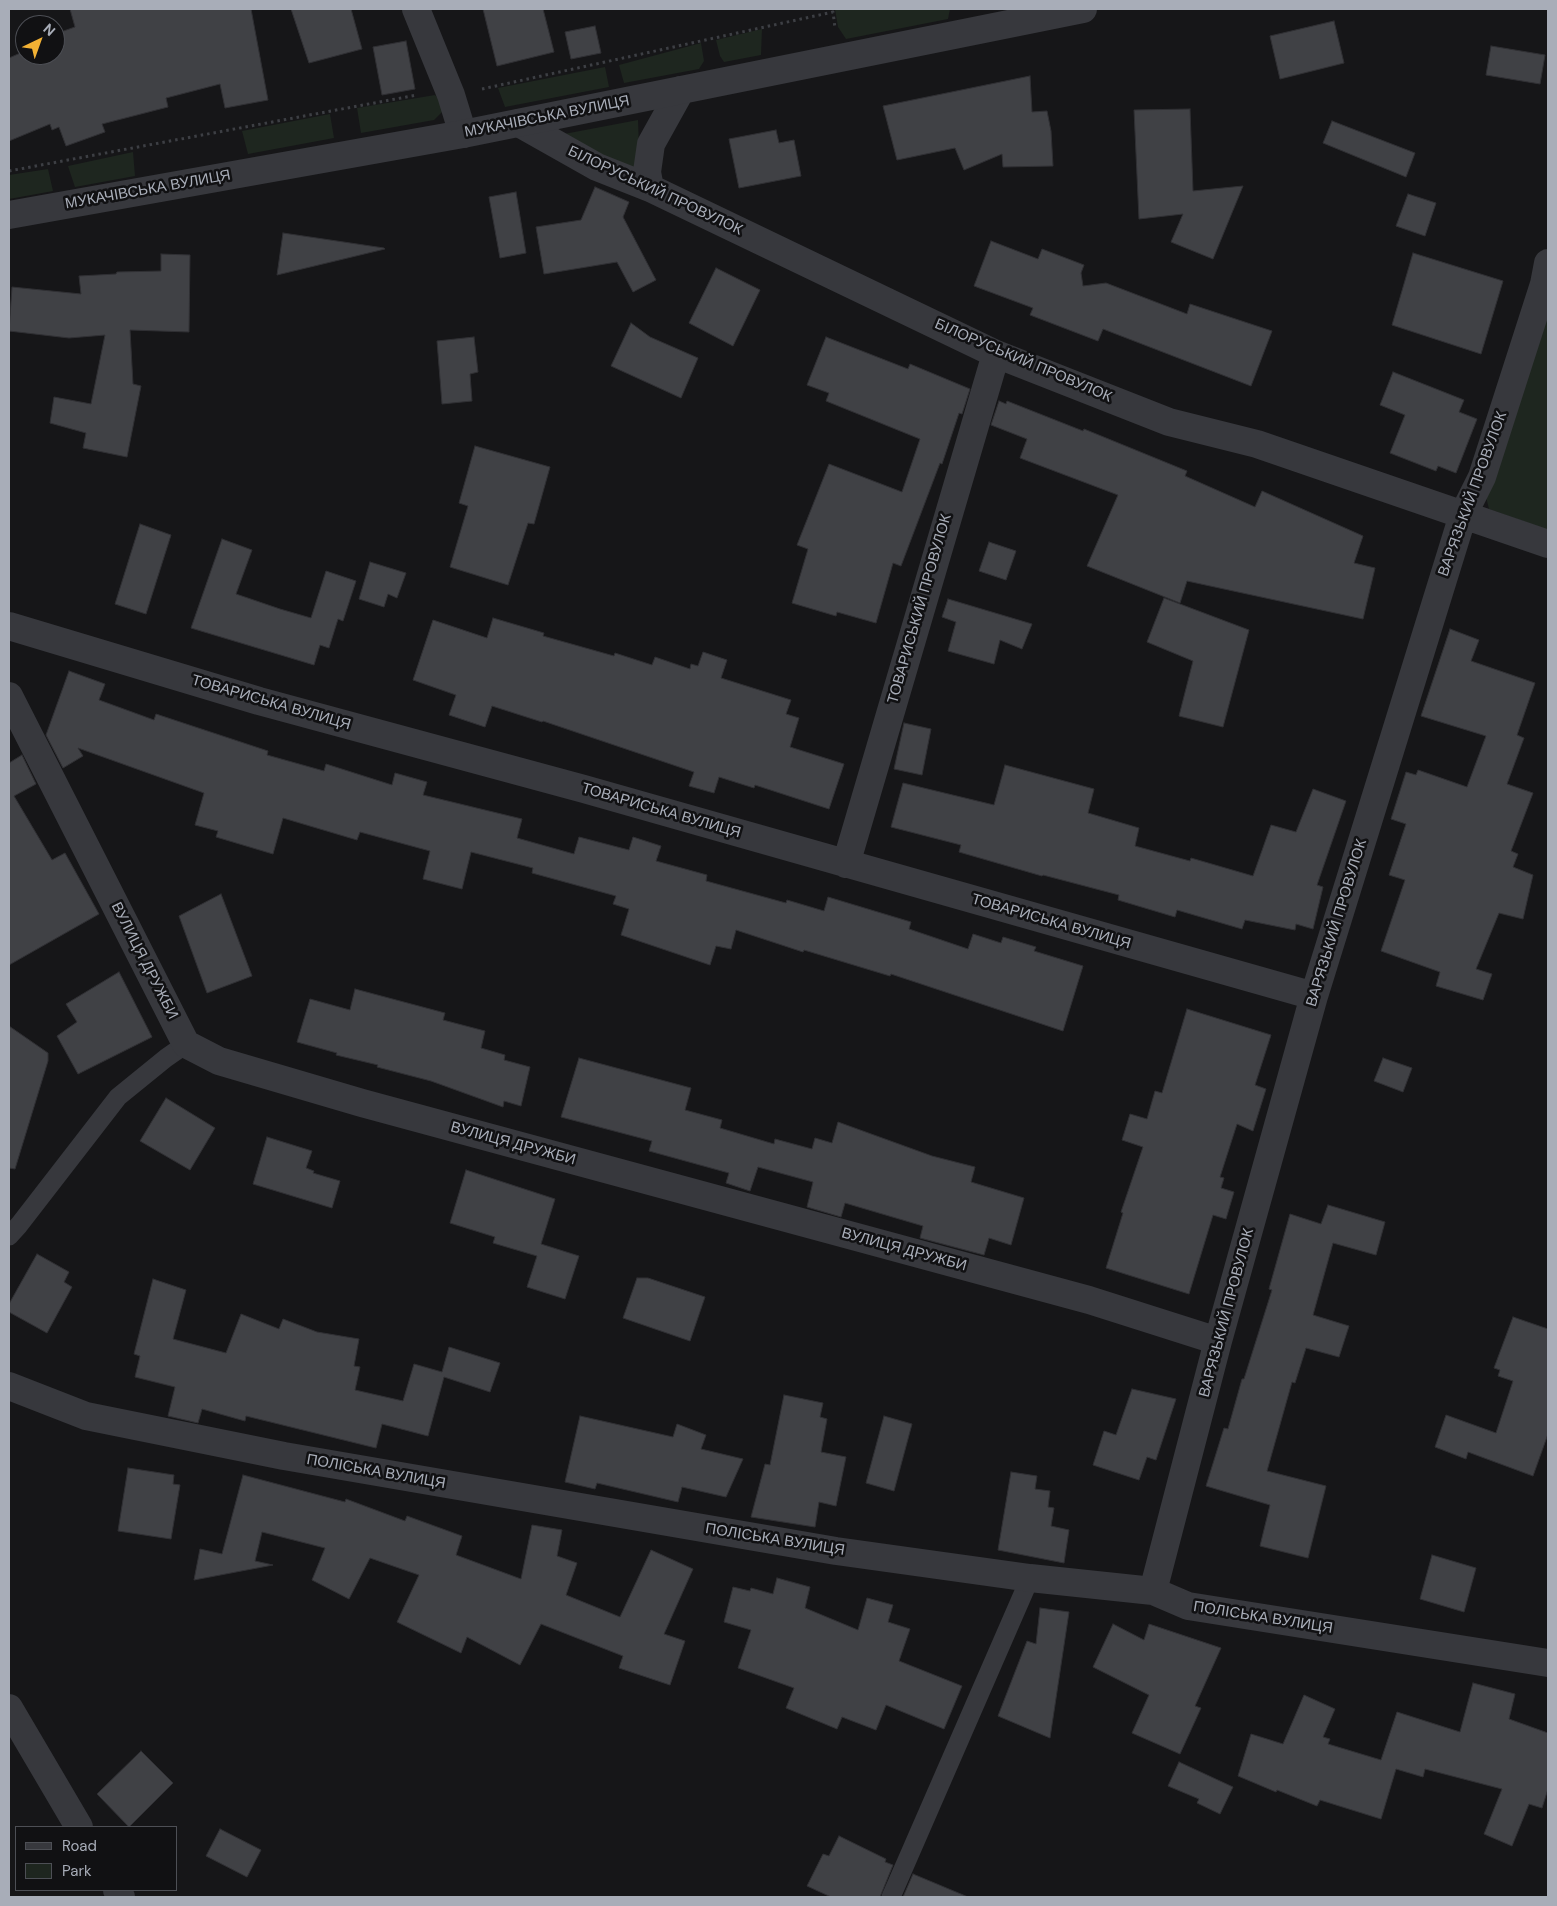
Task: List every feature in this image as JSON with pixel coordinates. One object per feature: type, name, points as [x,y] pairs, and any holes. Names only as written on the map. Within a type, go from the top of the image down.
[{"type":"street","points":[[416,9],[451,95],[463,134]]},
{"type":"street","name":"МУКАЧІВСЬКА ВУЛИЦЯ","points":[[9,214],[463,134],[1083,9]]},
{"type":"street","points":[[650,188],[647,172],[651,144],[681,90]]},
{"type":"street","name":"БІЛОРУСЬКИЙ ПРОВУЛОК","points":[[519,123],[597,167],[650,188],[996,354],[1169,422],[1257,444],[1548,544]]},
{"type":"street","name":"ВАРЯЗЬКИЙ ПРОВУЛОК","points":[[1153,1591],[1218,1341],[1314,996],[1463,515],[1482,477],[1544,284],[1548,263]]},
{"type":"street","name":"ТОВАРИСЬКИЙ ПРОВУЛОК","points":[[846,864],[996,354]]},
{"type":"street","name":"ТОВАРИСЬКА ВУЛИЦЯ","points":[[9,626],[260,701],[584,789],[1314,996]]},
{"type":"street","name":"ВУЛИЦЯ ДРУЖБИ","points":[[9,696],[186,1044],[219,1061],[362,1103],[1089,1300],[1218,1341]]},
{"type":"street","name":"ПОЛІСЬКА ВУЛИЦЯ","points":[[9,1386],[15,1390],[86,1416],[284,1456],[836,1551],[1030,1578],[1153,1591],[1188,1606],[1547,1658]]},
{"type":"street","points":[[9,1708],[78,1826]]},
{"type":"lane","points":[[9,1236],[118,1097],[186,1044]]},
{"type":"lane","points":[[891,1897],[1030,1578]]},
{"type":"path","points":[[9,171],[434,92],[451,95],[833,12],[836,35]]},
{"type":"green space","points":[[835,9],[950,9],[948,19],[846,39],[838,27]]},
{"type":"green space","points":[[762,29],[761,55],[724,62],[720,56],[716,40]]},
{"type":"green space","points":[[701,43],[704,61],[699,69],[624,83],[619,65]]},
{"type":"green space","points":[[605,67],[609,87],[505,107],[498,88]]},
{"type":"green space","points":[[435,95],[442,102],[443,111],[434,120],[361,133],[357,108]]},
{"type":"green space","points":[[330,114],[334,138],[248,154],[242,131]]},
{"type":"green space","points":[[638,120],[640,175],[564,134]]},
{"type":"green space","points":[[133,152],[135,176],[75,187],[68,166]]},
{"type":"green space","points":[[48,169],[53,191],[9,199],[9,175]]},
{"type":"green space","points":[[1548,292],[1548,530],[1489,509],[1485,493]]},
{"type":"building","points":[[70,9],[251,9],[268,100],[225,108],[220,84],[166,98],[168,107],[102,124],[105,132],[66,146],[59,127],[52,130],[50,124],[9,141],[9,58],[15,55],[15,65],[65,65],[65,30],[75,27]]},
{"type":"building","points":[[291,9],[351,9],[362,49],[309,63]]},
{"type":"building","points":[[483,9],[543,9],[554,52],[497,66]]},
{"type":"building","points":[[1334,21],[1344,63],[1280,79],[1270,36]]},
{"type":"building","points":[[595,26],[601,53],[571,59],[565,32]]},
{"type":"building","points":[[406,41],[415,89],[382,95],[373,47]]},
{"type":"building","points":[[1491,46],[1545,55],[1540,84],[1486,75]]},
{"type":"building","points":[[1030,76],[1032,112],[1047,111],[1051,131],[1053,166],[1003,167],[1002,154],[964,170],[955,148],[897,160],[883,106]]},
{"type":"building","points":[[1190,109],[1193,191],[1243,186],[1213,259],[1171,242],[1183,214],[1139,219],[1134,110]]},
{"type":"building","points":[[1332,121],[1415,153],[1406,177],[1323,143]]},
{"type":"building","points":[[776,130],[779,143],[794,140],[801,176],[739,188],[729,139]]},
{"type":"building","points":[[595,187],[629,202],[623,217],[656,280],[633,292],[617,262],[544,274],[536,227],[581,220]]},
{"type":"building","points":[[516,192],[526,253],[500,258],[489,197]]},
{"type":"building","points":[[1408,194],[1436,203],[1425,236],[1396,226]]},
{"type":"building","points":[[283,233],[384,248],[385,249],[277,275]]},
{"type":"building","points":[[991,241],[1038,259],[1042,249],[1084,265],[1081,273],[1083,286],[1106,283],[1187,314],[1190,304],[1272,331],[1251,386],[1103,329],[1098,341],[1030,315],[1033,308],[974,286]]},
{"type":"building","points":[[1413,253],[1503,281],[1481,354],[1392,325]]},
{"type":"building","points":[[161,254],[190,255],[189,332],[130,330],[133,384],[141,386],[127,457],[83,448],[86,433],[50,423],[54,397],[91,404],[105,335],[69,338],[9,331],[12,287],[81,294],[79,276],[116,274],[117,272],[161,271]]},
{"type":"building","points":[[716,268],[760,290],[733,346],[689,323]]},
{"type":"building","points":[[631,323],[650,337],[698,358],[681,398],[611,366]]},
{"type":"building","points":[[474,337],[478,372],[470,374],[472,401],[442,404],[437,341]]},
{"type":"building","points":[[826,337],[908,369],[910,364],[970,389],[962,414],[959,413],[942,464],[940,463],[901,566],[893,563],[876,623],[837,612],[836,616],[792,603],[808,549],[797,545],[829,464],[902,492],[920,439],[826,401],[829,393],[807,385]]},
{"type":"building","points":[[1393,372],[1464,400],[1459,412],[1477,419],[1456,473],[1438,466],[1436,471],[1390,453],[1405,415],[1380,405]]},
{"type":"building","points":[[999,401],[1006,404],[1007,401],[1083,431],[1084,429],[1187,471],[1185,476],[1255,507],[1262,491],[1363,536],[1354,563],[1375,568],[1363,619],[1187,581],[1180,603],[1087,566],[1118,495],[1020,458],[1027,439],[991,425]]},
{"type":"building","points":[[475,446],[550,467],[534,524],[528,523],[508,585],[450,567],[468,506],[459,503]]},
{"type":"building","points":[[140,524],[171,535],[146,614],[115,604]]},
{"type":"building","points":[[222,539],[252,550],[236,594],[280,609],[311,618],[326,571],[356,581],[343,621],[338,619],[329,648],[320,645],[314,665],[191,628]]},
{"type":"building","points":[[989,542],[1016,551],[1006,580],[979,571]]},
{"type":"building","points":[[370,562],[406,573],[397,598],[388,594],[384,607],[359,599]]},
{"type":"building","points":[[1164,598],[1249,630],[1223,727],[1179,716],[1193,661],[1147,642]]},
{"type":"building","points":[[948,599],[1032,624],[1022,649],[1000,640],[994,664],[948,651],[956,622],[942,617]]},
{"type":"building","points":[[493,618],[544,633],[543,636],[614,656],[615,653],[652,665],[655,657],[690,669],[691,664],[698,666],[703,652],[727,660],[721,678],[791,700],[786,714],[799,718],[790,747],[844,764],[829,809],[755,785],[754,788],[719,777],[714,793],[689,786],[694,772],[543,721],[492,706],[485,727],[449,715],[456,695],[413,680],[433,620],[487,638]]},
{"type":"building","points":[[1450,629],[1479,640],[1471,661],[1535,683],[1517,735],[1524,738],[1507,784],[1533,793],[1511,851],[1518,854],[1513,867],[1533,875],[1523,919],[1499,913],[1476,969],[1492,974],[1483,1000],[1436,986],[1440,972],[1381,951],[1405,880],[1389,875],[1406,824],[1391,819],[1406,772],[1416,775],[1418,770],[1467,787],[1486,736],[1421,716]]},
{"type":"building","points":[[69,671],[105,684],[99,700],[154,720],[156,714],[268,751],[267,755],[324,771],[326,764],[392,785],[395,773],[427,782],[423,795],[522,819],[517,838],[574,854],[579,837],[629,850],[633,837],[661,846],[656,861],[707,875],[706,881],[786,903],[787,900],[824,911],[828,897],[911,922],[909,929],[968,949],[973,934],[1001,943],[1003,937],[1036,947],[1034,951],[1083,966],[1063,1031],[891,974],[890,976],[804,950],[803,952],[736,930],[731,949],[716,946],[710,965],[621,935],[629,909],[613,904],[616,896],[532,873],[533,868],[471,852],[462,889],[423,879],[430,851],[360,832],[357,840],[283,818],[273,854],[216,837],[218,831],[195,825],[204,793],[78,748],[83,756],[63,768],[46,735]]},
{"type":"building","points":[[904,723],[931,729],[922,775],[894,769]]},
{"type":"building","points":[[22,755],[36,784],[14,796],[52,860],[65,853],[99,914],[9,965],[9,763]]},
{"type":"building","points":[[1005,765],[1094,789],[1088,813],[1139,828],[1135,846],[1190,861],[1191,858],[1253,876],[1271,825],[1296,832],[1313,789],[1346,801],[1317,885],[1323,887],[1313,929],[1296,924],[1295,930],[1245,920],[1242,929],[1177,910],[1175,917],[1118,900],[1119,895],[1042,876],[959,852],[961,845],[891,827],[903,783],[994,805]]},
{"type":"building","points":[[221,894],[252,976],[207,993],[179,916]]},
{"type":"building","points":[[119,972],[152,1037],[78,1074],[57,1036],[77,1022],[66,1004]]},
{"type":"building","points":[[355,989],[445,1013],[443,1020],[485,1031],[481,1048],[505,1055],[504,1060],[530,1067],[521,1106],[504,1101],[503,1107],[431,1081],[377,1067],[378,1065],[336,1055],[337,1053],[297,1042],[310,999],[350,1010]]},
{"type":"building","points":[[1187,1009],[1271,1035],[1255,1085],[1266,1089],[1253,1131],[1237,1124],[1220,1177],[1224,1178],[1221,1188],[1234,1192],[1226,1219],[1213,1215],[1189,1294],[1106,1268],[1123,1213],[1121,1212],[1143,1147],[1122,1140],[1130,1114],[1147,1119],[1155,1091],[1162,1093]]},
{"type":"building","points":[[9,1026],[48,1053],[48,1061],[15,1169],[9,1168]]},
{"type":"building","points":[[579,1058],[691,1088],[685,1110],[722,1120],[720,1128],[774,1144],[775,1139],[812,1149],[815,1138],[832,1143],[838,1122],[932,1156],[975,1167],[971,1182],[1024,1198],[1011,1245],[989,1238],[984,1255],[920,1238],[923,1226],[845,1203],[841,1217],[807,1207],[813,1182],[758,1167],[750,1191],[726,1183],[729,1173],[649,1151],[652,1141],[561,1117]]},
{"type":"building","points":[[1383,1058],[1412,1068],[1403,1092],[1374,1081]]},
{"type":"building","points":[[166,1098],[215,1128],[190,1170],[140,1141]]},
{"type":"building","points":[[267,1137],[312,1151],[306,1168],[314,1171],[313,1173],[340,1181],[332,1208],[253,1184]]},
{"type":"building","points":[[466,1170],[555,1199],[541,1244],[579,1256],[565,1299],[527,1287],[537,1256],[493,1243],[495,1237],[450,1223]]},
{"type":"building","points":[[1328,1205],[1385,1222],[1376,1255],[1333,1243],[1313,1315],[1349,1326],[1339,1357],[1306,1348],[1295,1383],[1292,1382],[1267,1471],[1326,1486],[1308,1558],[1260,1546],[1270,1505],[1206,1486],[1224,1428],[1228,1429],[1242,1379],[1244,1379],[1272,1290],[1269,1289],[1290,1214],[1321,1224]]},
{"type":"building","points":[[37,1254],[69,1272],[64,1282],[72,1287],[47,1333],[9,1312],[9,1304]]},
{"type":"building","points":[[637,1278],[648,1278],[705,1297],[690,1341],[623,1318]]},
{"type":"building","points":[[153,1279],[186,1290],[173,1339],[226,1353],[241,1314],[279,1329],[283,1319],[317,1332],[359,1339],[354,1366],[360,1367],[355,1390],[403,1401],[414,1364],[442,1372],[449,1347],[500,1363],[490,1392],[444,1377],[428,1436],[382,1424],[376,1448],[246,1416],[245,1421],[202,1409],[198,1423],[168,1416],[175,1387],[135,1377],[140,1356],[134,1354]]},
{"type":"building","points":[[1513,1317],[1548,1329],[1548,1434],[1533,1476],[1468,1452],[1466,1459],[1435,1447],[1446,1415],[1496,1433],[1513,1381],[1498,1376],[1500,1370],[1494,1368]]},
{"type":"building","points":[[1132,1389],[1176,1399],[1156,1460],[1147,1457],[1139,1480],[1093,1465],[1104,1431],[1116,1435]]},
{"type":"building","points":[[784,1395],[823,1403],[820,1417],[827,1419],[821,1452],[846,1457],[836,1506],[819,1502],[815,1527],[751,1517],[765,1464],[770,1465]]},
{"type":"building","points":[[580,1416],[673,1437],[677,1424],[706,1435],[701,1449],[743,1459],[726,1497],[682,1487],[678,1502],[597,1483],[595,1489],[565,1482]]},
{"type":"building","points":[[884,1416],[912,1424],[894,1491],[866,1483]]},
{"type":"building","points":[[128,1468],[174,1475],[173,1484],[180,1485],[171,1539],[118,1531]]},
{"type":"building","points":[[1011,1472],[1037,1476],[1035,1489],[1050,1491],[1048,1507],[1054,1508],[1051,1526],[1069,1530],[1064,1563],[998,1550]]},
{"type":"building","points":[[243,1475],[345,1502],[346,1499],[405,1521],[407,1516],[462,1536],[456,1555],[521,1579],[532,1525],[562,1530],[557,1556],[577,1563],[566,1595],[620,1617],[651,1550],[693,1569],[664,1634],[685,1641],[670,1685],[619,1668],[623,1656],[541,1624],[520,1665],[467,1637],[461,1653],[397,1622],[419,1575],[370,1558],[349,1599],[312,1580],[325,1548],[262,1532],[255,1561],[273,1565],[194,1580],[200,1549],[222,1554]]},
{"type":"building","points":[[1432,1555],[1476,1568],[1464,1612],[1420,1599]]},
{"type":"building","points":[[777,1578],[810,1587],[805,1608],[858,1630],[867,1598],[893,1605],[888,1622],[910,1629],[899,1661],[962,1686],[944,1729],[886,1705],[876,1730],[842,1717],[837,1729],[786,1708],[794,1688],[738,1668],[751,1630],[724,1622],[733,1587],[750,1591],[751,1588],[773,1594]]},
{"type":"building","points":[[1040,1608],[1069,1612],[1050,1738],[998,1716],[1027,1641],[1036,1644]]},
{"type":"building","points":[[1113,1624],[1144,1640],[1149,1624],[1221,1648],[1195,1706],[1201,1708],[1180,1754],[1132,1733],[1149,1695],[1093,1667]]},
{"type":"building","points":[[1473,1683],[1515,1694],[1509,1719],[1548,1733],[1548,1789],[1542,1808],[1529,1804],[1512,1846],[1484,1834],[1502,1789],[1425,1769],[1423,1777],[1396,1769],[1381,1819],[1320,1800],[1317,1806],[1238,1776],[1251,1734],[1283,1744],[1304,1695],[1335,1709],[1323,1737],[1330,1739],[1328,1744],[1381,1760],[1397,1712],[1460,1732]]},
{"type":"building","points":[[141,1751],[173,1783],[130,1826],[97,1794]]},
{"type":"building","points":[[1179,1762],[1233,1787],[1220,1814],[1197,1803],[1199,1799],[1168,1786]]},
{"type":"building","points":[[220,1829],[261,1850],[247,1877],[206,1856]]},
{"type":"building","points":[[839,1836],[886,1859],[885,1862],[893,1865],[880,1897],[831,1897],[807,1886],[823,1854],[829,1856]]},
{"type":"building","points":[[913,1874],[968,1897],[903,1897]]}]
